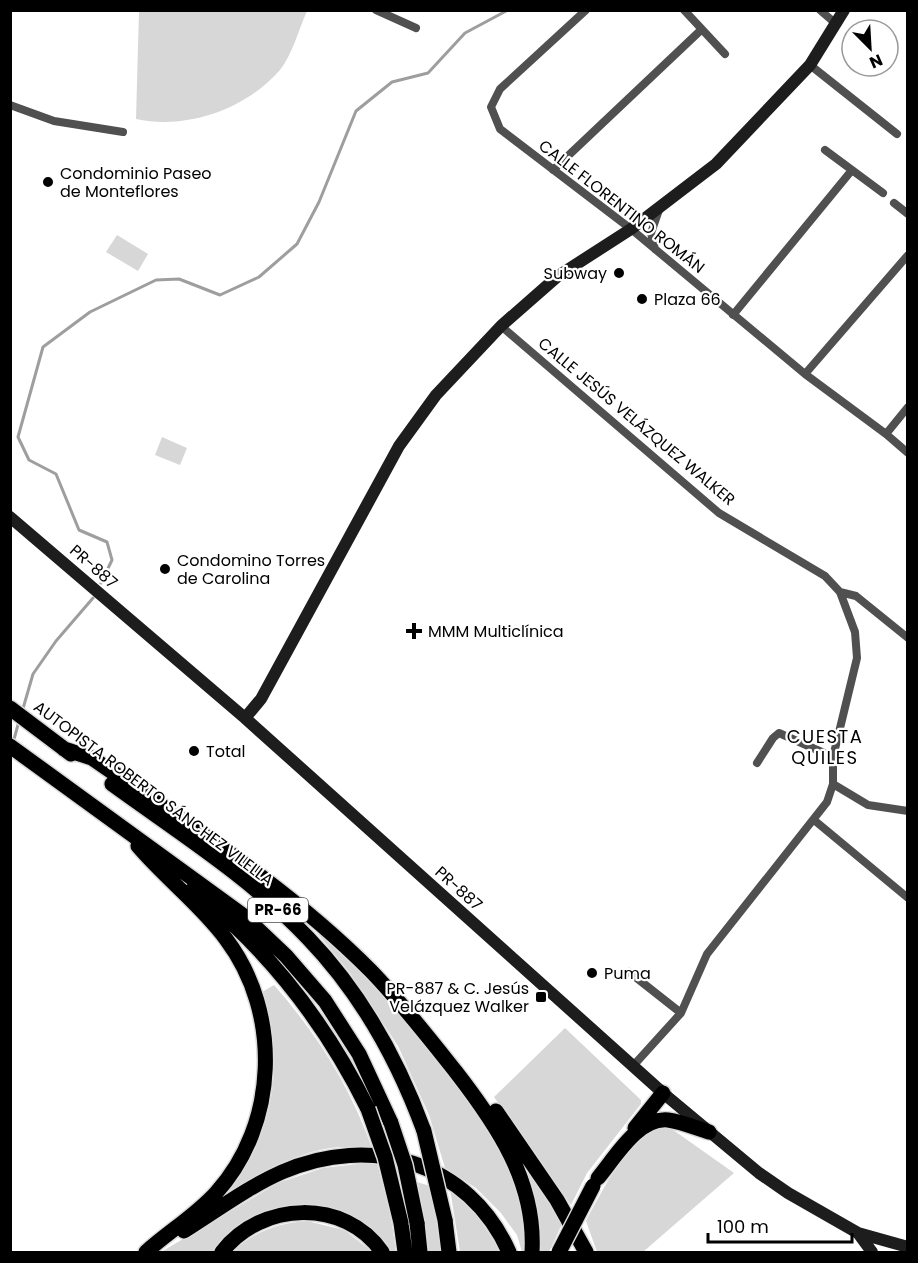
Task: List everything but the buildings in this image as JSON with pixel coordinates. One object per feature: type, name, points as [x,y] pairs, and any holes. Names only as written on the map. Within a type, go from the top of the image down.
[{"type":"highway","name":"AUTOPISTA ROBERTO SÁNCHEZ VILELLA","points":[[10,708],[226,867],[267,900],[309,938],[347,984],[373,1023],[404,1080],[424,1131],[445,1220],[448,1252]]},
{"type":"highway","name":"PR-66","points":[[10,746],[244,916],[286,956],[325,1001],[353,1044],[375,1085],[391,1124],[405,1165],[409,1223],[420,1252]]},
{"type":"highway","points":[[64,749],[92,758],[261,877],[407,1002],[433,1030],[482,1091],[557,1200],[586,1252]]},
{"type":"highway","points":[[125,830],[235,926],[286,980],[339,1054],[368,1109],[409,1223],[405,1252]]},
{"type":"highway","points":[[125,830],[161,873],[212,922],[236,953],[252,988],[264,1035],[266,1058],[259,1113],[237,1164],[215,1194],[147,1252]]},
{"type":"highway","points":[[371,971],[446,1060],[500,1135],[525,1189],[530,1210],[532,1252]]},
{"type":"highway","points":[[559,1252],[596,1182],[621,1145],[663,1093]]},
{"type":"highway","points":[[596,1182],[628,1142],[650,1124],[669,1120],[709,1132]]},
{"type":"highway","points":[[147,1252],[283,1171],[326,1158],[366,1155],[386,1157],[422,1166],[449,1179],[484,1210],[509,1252]]},
{"type":"highway","points":[[222,1252],[235,1238],[257,1223],[282,1214],[300,1212],[330,1216],[353,1225],[366,1233],[382,1252]]},
{"type":"street","name":"CALLE FLORENTINO ROMÁN","points":[[586,10],[500,89],[491,107],[500,129],[631,229],[805,374],[908,453]]},
{"type":"street","points":[[684,10],[725,54]]},
{"type":"street","points":[[820,10],[836,23]]},
{"type":"street","points":[[245,718],[261,699],[399,446],[436,395],[501,326],[558,276],[631,229],[716,164],[810,65],[844,10]]},
{"type":"street","points":[[379,11],[416,28]]},
{"type":"street","points":[[553,170],[701,30]]},
{"type":"street","points":[[810,65],[897,134]]},
{"type":"street","points":[[10,105],[54,122],[123,132]]},
{"type":"street","points":[[825,150],[883,193]]},
{"type":"street","points":[[733,315],[852,171]]},
{"type":"street","points":[[894,203],[908,214]]},
{"type":"street","points":[[655,250],[651,233],[660,207]]},
{"type":"street","points":[[805,374],[908,255]]},
{"type":"street","name":"CALLE JESÚS VELÁZQUEZ WALKER","points":[[501,326],[719,513],[825,576],[840,592],[855,632],[857,658],[833,757],[833,784],[827,802],[707,954],[681,1013],[633,1066]]},
{"type":"street","points":[[886,434],[908,407]]},
{"type":"street","name":"PR-887","points":[[10,517],[245,718],[709,1132],[770,1181],[858,1233],[908,1248]]},
{"type":"street","points":[[840,592],[856,596],[908,638]]},
{"type":"street","points":[[757,763],[773,738],[779,733],[833,757]]},
{"type":"street","points":[[833,784],[868,805],[908,812]]},
{"type":"street","points":[[814,820],[908,898]]},
{"type":"street","points":[[629,972],[681,1013]]},
{"type":"street","points":[[858,1233],[872,1252]]},
{"type":"shaded area","points":[[139,10],[307,11],[292,49],[280,70],[250,96],[233,106],[195,119],[155,122],[136,119]]},
{"type":"shaded area","points":[[117,235],[148,254],[138,271],[106,252]]},
{"type":"shaded area","points":[[162,437],[187,448],[180,465],[155,455]]},
{"type":"shaded area","points":[[313,928],[386,996],[491,1130],[518,1188],[525,1228],[524,1252],[522,1252],[517,1235],[501,1213],[476,1188],[445,1168],[429,1115],[398,1046],[350,973]]},
{"type":"shaded area","points":[[274,985],[304,1022],[331,1062],[343,1082],[372,1148],[346,1147],[315,1151],[287,1161],[221,1198],[254,1151],[267,1114],[274,1075],[274,1057],[262,992]]},
{"type":"shaded area","points":[[565,1028],[641,1100],[641,1104],[587,1173],[571,1205],[494,1097]]},
{"type":"shaded area","points":[[669,1127],[734,1173],[643,1252],[597,1252],[586,1221],[630,1148],[647,1131]]},
{"type":"shaded area","points":[[519,1156],[562,1224],[549,1252],[538,1252]]},
{"type":"shaded area","points":[[377,1163],[390,1211],[396,1252],[389,1252],[380,1238],[361,1222],[345,1215],[313,1207],[217,1248],[214,1252],[161,1252],[278,1183],[323,1168]]},
{"type":"shaded area","points":[[417,1182],[430,1186],[442,1252],[426,1252]]},
{"type":"shaded area","points":[[450,1189],[476,1214],[501,1252],[460,1252]]},
{"type":"shaded area","points":[[307,1221],[344,1230],[373,1252],[232,1252],[266,1230]]},
{"type":"waterway","points":[[101,583],[112,560],[107,542],[79,530],[56,474],[29,460],[18,437],[43,347],[90,312],[156,280],[179,279],[220,295],[259,277],[297,244],[319,202],[356,111],[392,82],[428,73],[465,33],[508,10]]},
{"type":"waterway","points":[[22,712],[33,674],[56,641],[93,598]]},
{"type":"waterway","points":[[13,743],[19,721]]},
{"type":"place","name":"Condominio Paseo de Monteflores","points":[[48,182]]},
{"type":"place","name":"Subway","points":[[619,273]]},
{"type":"place","name":"Plaza 66","points":[[642,299]]},
{"type":"place","name":"Condomino Torres de Carolina","points":[[165,569]]},
{"type":"place","name":"MMM Multiclínica","points":[[414,631]]},
{"type":"place","name":"Total","points":[[194,751]]},
{"type":"place","name":"Puma","points":[[592,973]]},
{"type":"place","name":"PR-887 & C. Jesús Velázquez Walker","points":[[541,997]]},
{"type":"district","name":"CUESTA QUILES","points":[[825,747]]}]
